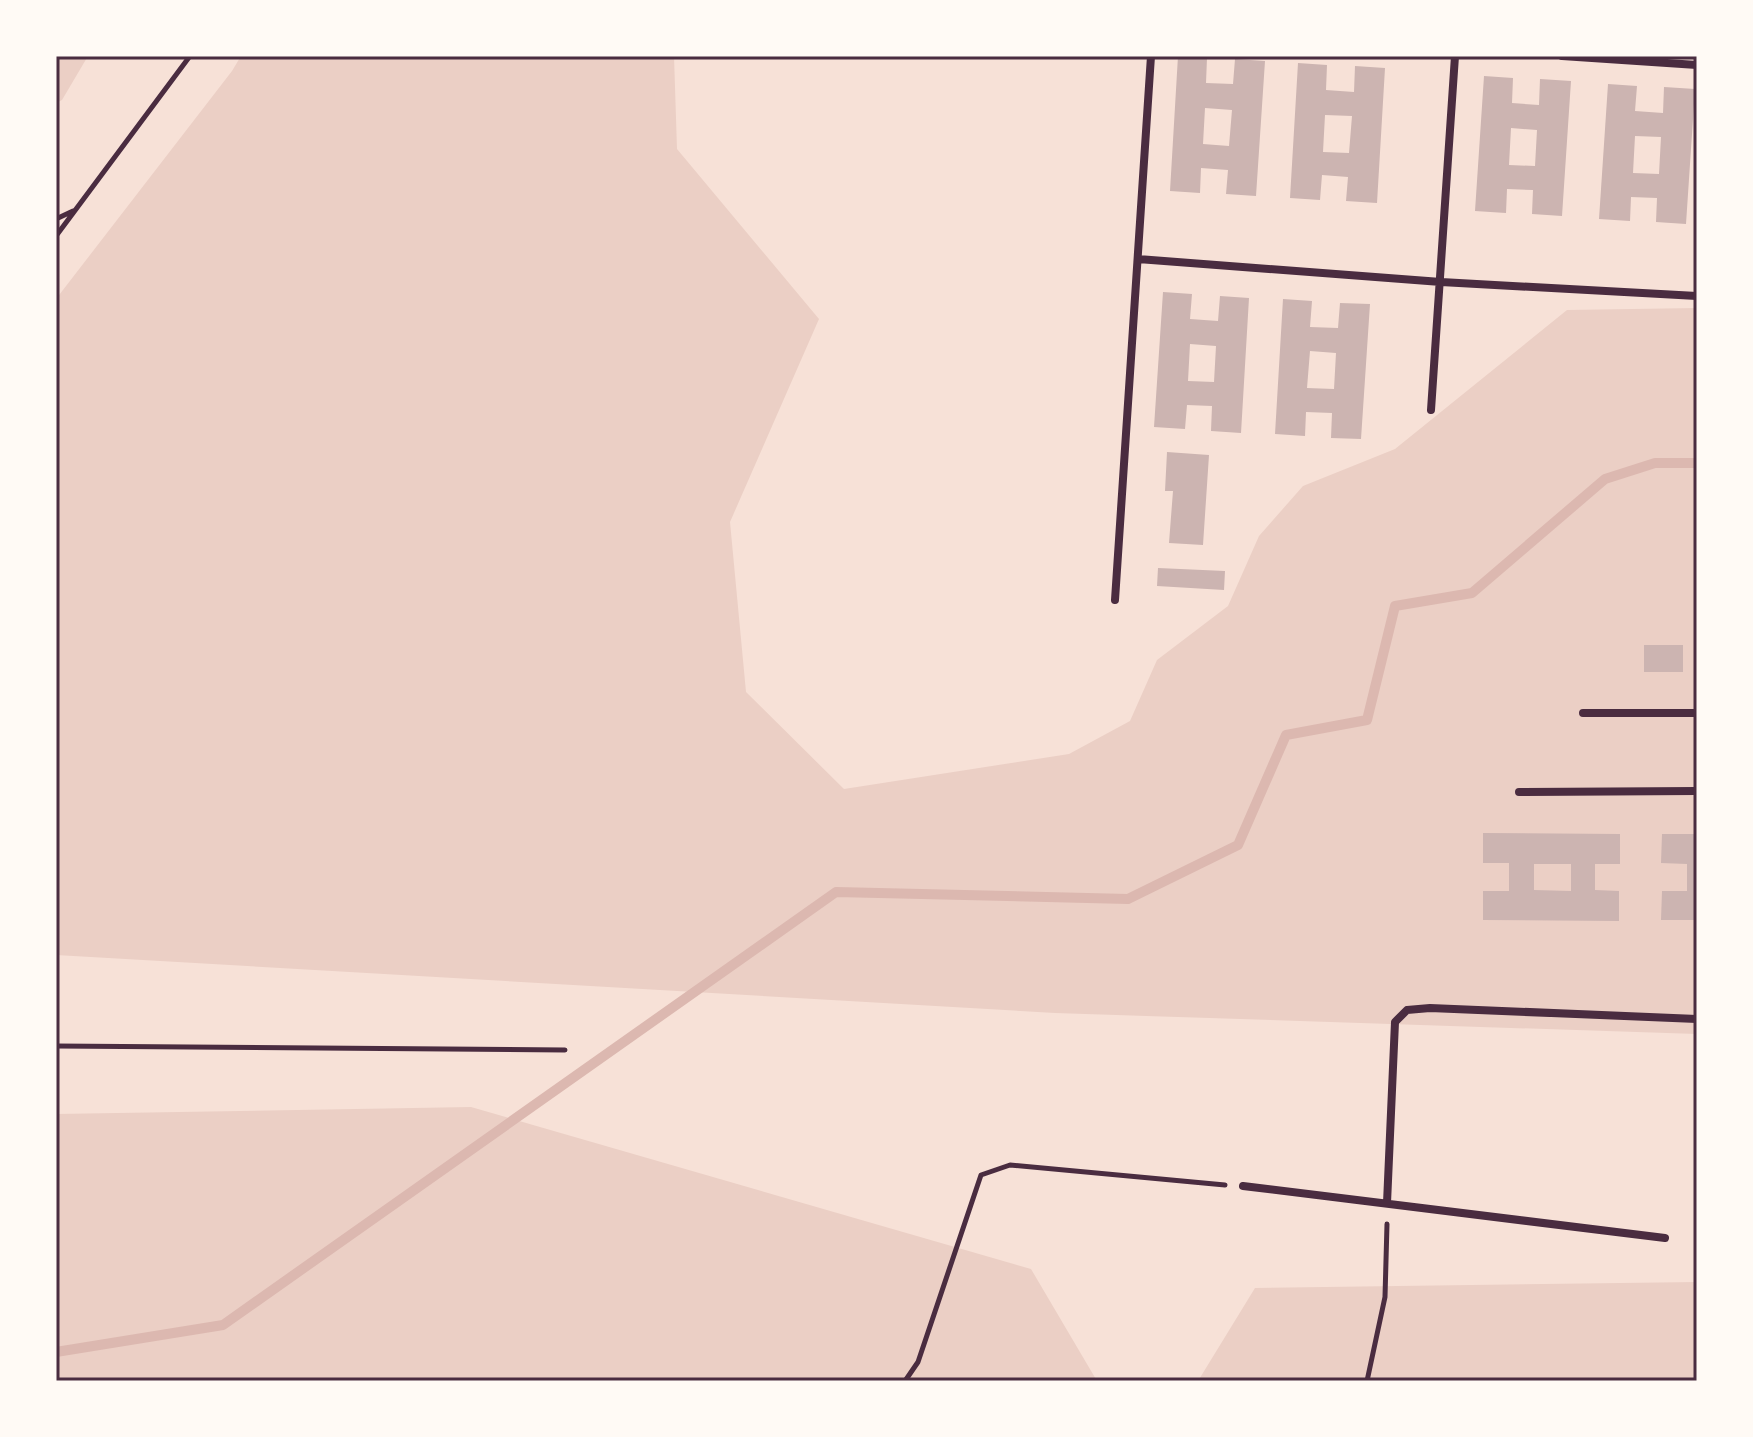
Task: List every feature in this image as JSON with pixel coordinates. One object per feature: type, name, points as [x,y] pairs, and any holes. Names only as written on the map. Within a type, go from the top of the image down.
[{"type":"street","points":[[1115,600],[1151,56]]},
{"type":"street","points":[[1431,410],[1455,56]]},
{"type":"street","points":[[1562,56],[1697,65]]},
{"type":"street","points":[[1138,259],[1441,282],[1697,296]]},
{"type":"street","points":[[1583,713],[1697,713]]},
{"type":"street","points":[[1519,792],[1697,791]]},
{"type":"street","points":[[1387,1203],[1395,1022],[1407,1010],[1430,1008],[1697,1019]]},
{"type":"street","points":[[1243,1186],[1665,1238]]},
{"type":"path","points":[[56,236],[190,56]]},
{"type":"path","points":[[56,219],[75,210]]},
{"type":"path","points":[[56,1046],[565,1050]]},
{"type":"path","points":[[905,1381],[918,1362],[981,1175],[1010,1165],[1243,1186]]},
{"type":"path","points":[[1367,1381],[1385,1297],[1387,1203]]},
{"type":"shaded area","points":[[56,56],[88,56],[62,100],[56,103]]},
{"type":"shaded area","points":[[241,56],[674,56],[677,149],[819,319],[730,522],[746,692],[844,789],[1069,754],[1130,721],[1157,660],[1228,606],[1259,536],[1303,486],[1395,449],[1567,310],[1697,308],[1697,1034],[1055,1013],[56,955],[56,299]]},
{"type":"shaded area","points":[[471,1107],[1031,1269],[1097,1381],[56,1381],[56,1114]]},
{"type":"shaded area","points":[[1697,1282],[1697,1381],[1198,1381],[1255,1288]]},
{"type":"building","points":[[1178,56],[1207,58],[1206,83],[1233,84],[1235,59],[1265,61],[1256,196],[1226,194],[1228,170],[1201,168],[1200,193],[1170,191]],"holes":[[[1205,108],[1232,110],[1229,146],[1203,144]]]},
{"type":"building","points":[[1298,63],[1327,65],[1326,90],[1354,92],[1355,66],[1385,68],[1377,203],[1346,201],[1348,177],[1322,175],[1320,200],[1290,198]],"holes":[[[1325,115],[1352,116],[1349,153],[1323,152]]]},
{"type":"building","points":[[1484,76],[1513,78],[1512,103],[1539,105],[1540,79],[1571,81],[1562,216],[1532,214],[1533,190],[1507,189],[1506,213],[1475,211]],"holes":[[[1511,128],[1537,130],[1535,166],[1509,165]]]},
{"type":"building","points":[[1608,84],[1637,86],[1635,111],[1663,113],[1664,87],[1695,89],[1686,224],[1656,222],[1657,198],[1631,197],[1630,221],[1599,219]],"holes":[[[1635,136],[1661,137],[1659,174],[1633,173]]]},
{"type":"building","points":[[1163,292],[1192,294],[1190,319],[1218,321],[1220,296],[1249,298],[1241,433],[1211,431],[1212,406],[1187,405],[1185,429],[1154,427]],"holes":[[[1190,344],[1216,346],[1214,382],[1188,381]]]},
{"type":"building","points":[[1283,299],[1312,301],[1310,327],[1338,328],[1340,303],[1370,304],[1361,439],[1331,438],[1332,413],[1306,412],[1305,436],[1275,434]],"holes":[[[1310,351],[1336,353],[1334,389],[1307,388]]]},
{"type":"building","points":[[1167,452],[1209,455],[1203,545],[1169,543],[1173,491],[1165,491]]},
{"type":"building","points":[[1158,568],[1225,571],[1224,590],[1157,586]]},
{"type":"building","points":[[1644,645],[1683,645],[1683,672],[1644,672]]},
{"type":"building","points":[[1483,833],[1620,834],[1620,864],[1595,864],[1595,890],[1619,891],[1619,921],[1483,920],[1483,891],[1509,891],[1509,863],[1483,863]],"holes":[[[1534,864],[1571,864],[1571,891],[1534,890]]]},
{"type":"building","points":[[1662,834],[1697,834],[1697,920],[1661,920],[1662,891],[1687,891],[1687,864],[1661,863]]},
{"type":"waterway","points":[[56,1352],[223,1325],[836,892],[1128,899],[1238,845],[1286,735],[1367,720],[1395,606],[1472,593],[1605,479],[1655,463],[1697,463]]}]
